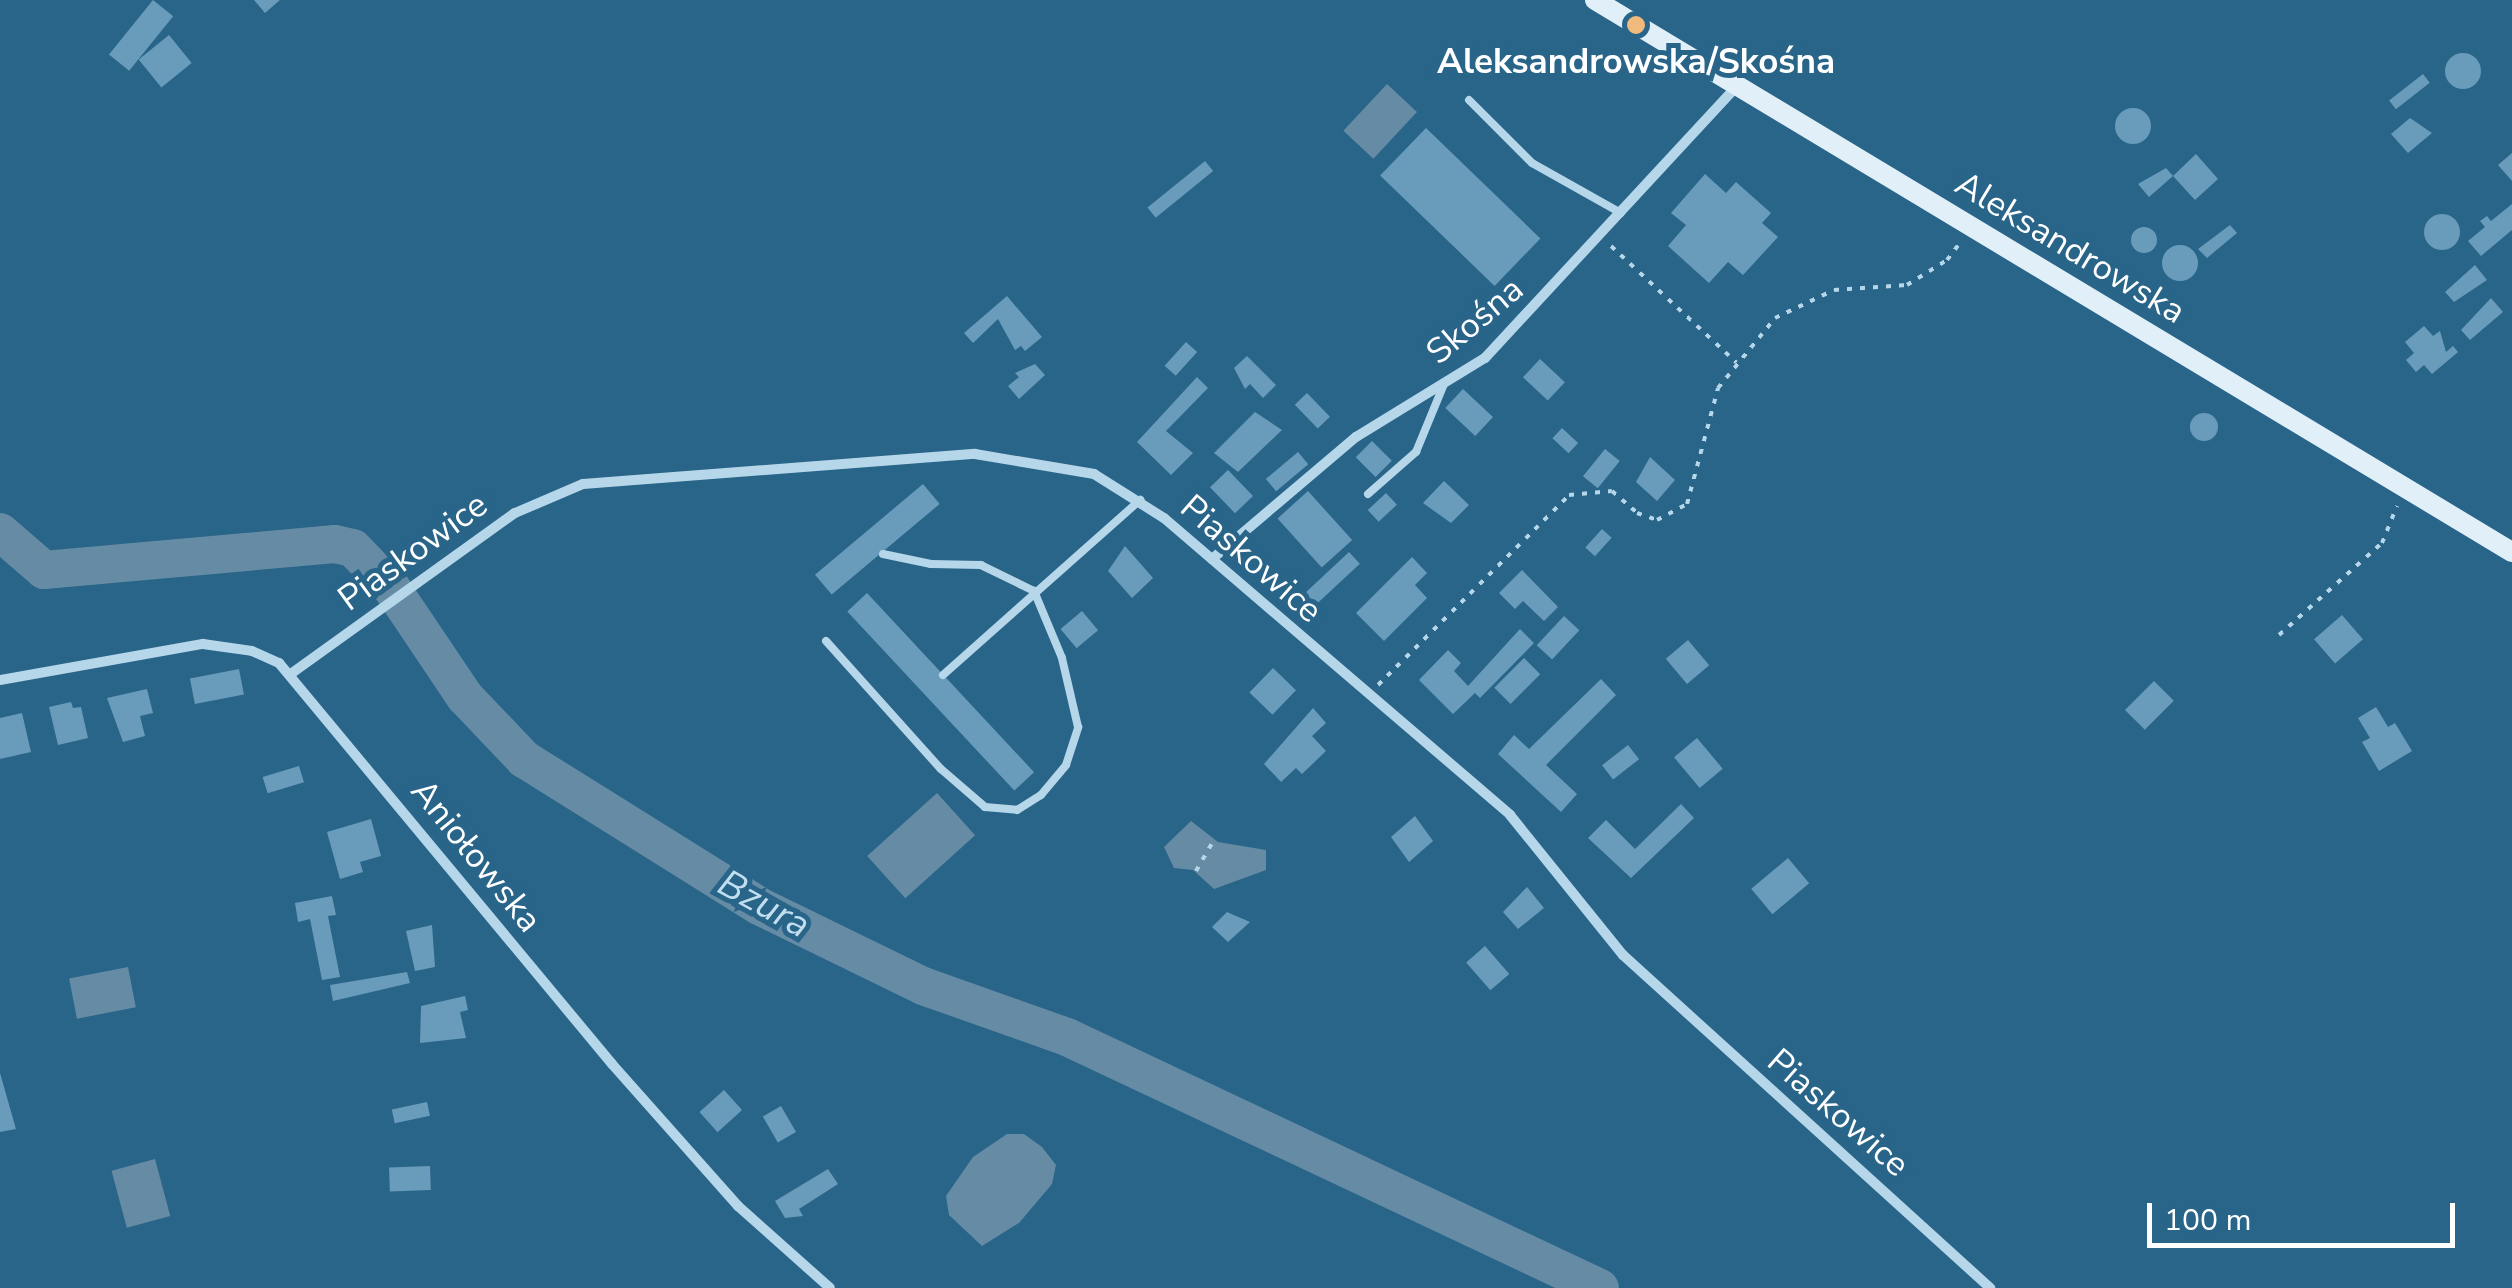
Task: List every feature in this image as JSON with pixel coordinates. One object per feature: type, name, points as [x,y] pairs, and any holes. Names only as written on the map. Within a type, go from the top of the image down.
[{"type":"main road","name":"Aleksandrowska","points":[[1595,0],[2512,552]]},
{"type":"street","name":"Skośna","points":[[1212,559],[1331,455],[1444,384],[1515,330],[1738,86]]},
{"type":"street","name":"Piaskowice","points":[[292,673],[526,506],[583,484],[975,454],[1068,465],[1140,500],[1510,816],[1623,955],[1990,1288]]},
{"type":"street","name":"Aniołowska","points":[[0,680],[202,644],[252,651],[292,673],[612,1064],[738,1206],[830,1288]]},
{"type":"lane","points":[[1468,100],[1532,163],[1622,213]]},
{"type":"lane","points":[[1368,494],[1416,452],[1444,384]]},
{"type":"lane","points":[[942,675],[1140,500]]},
{"type":"lane","points":[[826,641],[941,769],[985,806],[1017,810],[1042,795],[1066,765],[1078,727],[1062,658],[1034,590],[981,565],[883,554]]},
{"type":"path","points":[[1368,698],[1396,662],[1569,495],[1612,491],[1637,513],[1657,520],[1686,504],[1718,388],[1775,318],[1806,300],[1858,287],[1907,285],[1948,260],[1972,227]]},
{"type":"path","points":[[1601,236],[1736,362]]},
{"type":"path","points":[[2279,635],[2382,543],[2388,518],[2409,491]]},
{"type":"path","points":[[1196,870],[1214,840]]},
{"type":"water","points":[[1387,84],[1417,112],[1373,159],[1343,131]]},
{"type":"water","points":[[937,793],[975,835],[905,898],[867,856]]},
{"type":"water","points":[[1191,821],[1218,842],[1266,850],[1266,870],[1214,889],[1193,870],[1174,868],[1164,847]]},
{"type":"water","points":[[128,967],[136,1007],[77,1019],[69,978]]},
{"type":"water","points":[[1007,1134],[1024,1134],[1042,1147],[1056,1165],[1052,1184],[1019,1223],[982,1246],[949,1215],[946,1196],[973,1157]]},
{"type":"water","points":[[155,1159],[170,1216],[127,1228],[112,1171]]},
{"type":"building","points":[[153,0],[173,16],[129,71],[109,54]]},
{"type":"building","points":[[254,0],[280,0],[265,13]]},
{"type":"building","points":[[169,35],[192,63],[161,88],[139,60]]},
{"type":"building","points":[[2463,53],[2476,58],[2481,71],[2476,84],[2463,89],[2450,84],[2445,71],[2450,58]]},
{"type":"building","points":[[2423,74],[2430,83],[2396,109],[2389,100]]},
{"type":"building","points":[[2133,108],[2145,114],[2151,126],[2145,138],[2133,144],[2121,138],[2115,126],[2121,114]]},
{"type":"building","points":[[2410,118],[2432,133],[2408,153],[2391,134]]},
{"type":"building","points":[[1426,128],[1540,238],[1495,286],[1380,175]]},
{"type":"building","points":[[2512,153],[2512,181],[2498,165]]},
{"type":"building","points":[[2196,154],[2218,179],[2195,200],[2173,176]]},
{"type":"building","points":[[1205,161],[1213,171],[1156,218],[1147,208]]},
{"type":"building","points":[[2166,168],[2173,176],[2149,197],[2138,184]]},
{"type":"building","points":[[1705,174],[1726,193],[1736,182],[1771,213],[1762,223],[1778,237],[1743,275],[1728,262],[1709,283],[1668,246],[1686,225],[1671,213]]},
{"type":"building","points":[[2512,204],[2512,230],[2481,256],[2468,241],[2485,227],[2480,221],[2487,216],[2491,221]]},
{"type":"building","points":[[2442,214],[2455,219],[2460,232],[2455,245],[2442,250],[2429,245],[2424,232],[2429,219]]},
{"type":"building","points":[[2230,225],[2237,233],[2207,258],[2198,249]]},
{"type":"building","points":[[2144,227],[2153,231],[2157,240],[2153,249],[2144,253],[2135,249],[2131,240],[2135,231]]},
{"type":"building","points":[[2180,245],[2192,251],[2198,263],[2192,275],[2180,281],[2168,275],[2162,263],[2168,251]]},
{"type":"building","points":[[2475,265],[2487,280],[2454,302],[2445,292]]},
{"type":"building","points":[[1007,296],[1042,337],[1025,351],[1021,346],[1015,350],[998,319],[973,343],[964,333]]},
{"type":"building","points":[[2491,298],[2503,312],[2470,340],[2461,330]]},
{"type":"building","points":[[2424,326],[2433,336],[2440,331],[2446,352],[2453,346],[2458,352],[2432,374],[2424,365],[2416,372],[2406,360],[2414,353],[2405,342]]},
{"type":"building","points":[[1186,342],[1197,352],[1176,376],[1165,366]]},
{"type":"building","points":[[1247,356],[1276,385],[1263,398],[1250,384],[1245,389],[1234,368]]},
{"type":"building","points":[[1540,359],[1565,382],[1548,400],[1523,377]]},
{"type":"building","points":[[1035,364],[1045,375],[1019,399],[1008,386],[1019,377],[1015,373]]},
{"type":"building","points":[[1197,377],[1208,388],[1166,431],[1193,453],[1171,475],[1137,442]]},
{"type":"building","points":[[1463,389],[1493,417],[1475,436],[1445,408]]},
{"type":"building","points":[[1307,393],[1330,417],[1318,429],[1295,405]]},
{"type":"building","points":[[1255,412],[1282,430],[1238,472],[1214,453]]},
{"type":"building","points":[[2204,413],[2214,417],[2218,427],[2214,437],[2204,441],[2194,437],[2190,427],[2194,417]]},
{"type":"building","points":[[1562,428],[1578,443],[1569,453],[1552,438]]},
{"type":"building","points":[[1372,441],[1392,461],[1376,477],[1356,457]]},
{"type":"building","points":[[1605,449],[1620,461],[1598,488],[1583,476]]},
{"type":"building","points":[[1298,452],[1308,464],[1276,491],[1266,479]]},
{"type":"building","points":[[1650,457],[1675,480],[1657,501],[1636,482]]},
{"type":"building","points":[[1228,470],[1253,496],[1235,513],[1210,487]]},
{"type":"building","points":[[1444,481],[1469,505],[1451,523],[1423,503]]},
{"type":"building","points":[[923,484],[940,504],[832,595],[815,575]]},
{"type":"building","points":[[1308,491],[1352,540],[1322,567],[1278,518]]},
{"type":"building","points":[[1386,493],[1397,505],[1379,522],[1368,510]]},
{"type":"building","points":[[1602,529],[1612,538],[1595,556],[1585,548]]},
{"type":"building","points":[[1125,546],[1153,578],[1132,598],[1108,571]]},
{"type":"building","points":[[1349,552],[1360,564],[1313,607],[1302,596]]},
{"type":"building","points":[[1412,557],[1427,573],[1415,585],[1427,598],[1384,641],[1356,613]]},
{"type":"building","points":[[1522,570],[1558,607],[1544,621],[1523,601],[1515,609],[1499,593]]},
{"type":"building","points":[[867,593],[1034,772],[1014,791],[847,611]]},
{"type":"building","points":[[1082,611],[1098,630],[1077,648],[1061,629]]},
{"type":"building","points":[[2342,615],[2363,639],[2335,663],[2314,639]]},
{"type":"building","points":[[1564,616],[1579,630],[1552,660],[1537,645]]},
{"type":"building","points":[[1520,629],[1534,643],[1480,698],[1475,693],[1453,714],[1419,680],[1448,650],[1461,663],[1454,671],[1468,686]]},
{"type":"building","points":[[1688,640],[1709,665],[1687,684],[1666,659]]},
{"type":"building","points":[[1524,658],[1540,674],[1511,704],[1494,688]]},
{"type":"building","points":[[1273,668],[1296,690],[1272,715],[1249,692]]},
{"type":"building","points":[[239,669],[244,695],[195,704],[190,679]]},
{"type":"building","points":[[1601,679],[1616,695],[1546,765],[1577,794],[1561,812],[1498,754],[1514,735],[1529,749]]},
{"type":"building","points":[[2154,681],[2174,701],[2145,730],[2125,710]]},
{"type":"building","points":[[147,689],[153,713],[140,716],[145,736],[123,742],[107,698]]},
{"type":"building","points":[[71,702],[73,708],[81,707],[88,738],[58,745],[49,707]]},
{"type":"building","points":[[2376,707],[2388,727],[2395,723],[2412,751],[2379,771],[2362,742],[2370,738],[2358,718]]},
{"type":"building","points":[[1313,708],[1326,723],[1312,736],[1326,751],[1302,774],[1296,768],[1281,782],[1264,764]]},
{"type":"building","points":[[22,713],[31,752],[0,759],[0,718]]},
{"type":"building","points":[[1697,738],[1723,769],[1700,788],[1674,757]]},
{"type":"building","points":[[1628,745],[1639,759],[1613,780],[1602,765]]},
{"type":"building","points":[[299,766],[304,782],[268,793],[263,777]]},
{"type":"building","points":[[1681,804],[1694,818],[1631,878],[1588,838],[1606,820],[1635,849]]},
{"type":"building","points":[[1415,816],[1433,841],[1409,862],[1391,837]]},
{"type":"building","points":[[371,819],[381,856],[360,862],[363,872],[340,879],[327,832]]},
{"type":"building","points":[[1788,858],[1809,883],[1772,914],[1751,889]]},
{"type":"building","points":[[1527,887],[1544,908],[1518,929],[1503,912]]},
{"type":"building","points":[[332,896],[336,915],[328,916],[340,977],[322,980],[310,919],[298,922],[295,903]]},
{"type":"building","points":[[1227,912],[1250,922],[1228,942],[1212,927]]},
{"type":"building","points":[[432,925],[435,967],[415,971],[406,931]]},
{"type":"building","points":[[1485,946],[1509,974],[1490,990],[1466,962]]},
{"type":"building","points":[[407,972],[410,983],[333,1001],[330,985]]},
{"type":"building","points":[[465,996],[468,1010],[460,1012],[466,1038],[420,1043],[421,1006]]},
{"type":"building","points":[[0,1073],[16,1129],[0,1132]]},
{"type":"building","points":[[724,1090],[742,1110],[718,1132],[699,1112]]},
{"type":"building","points":[[427,1102],[430,1116],[395,1123],[392,1109]]},
{"type":"building","points":[[781,1106],[796,1132],[778,1142],[763,1116]]},
{"type":"building","points":[[430,1166],[431,1190],[390,1191],[389,1167]]},
{"type":"building","points":[[828,1169],[838,1184],[799,1209],[803,1216],[785,1218],[775,1201]]},
{"type":"waterway","name":"Bzura","points":[[0,532],[44,570],[335,544],[353,548],[391,587],[465,697],[524,759],[759,906],[923,986],[1067,1037],[1600,1288]]},
{"type":"place","name":"Aleksandrowska/Skośna","points":[[1636,25]]}]
